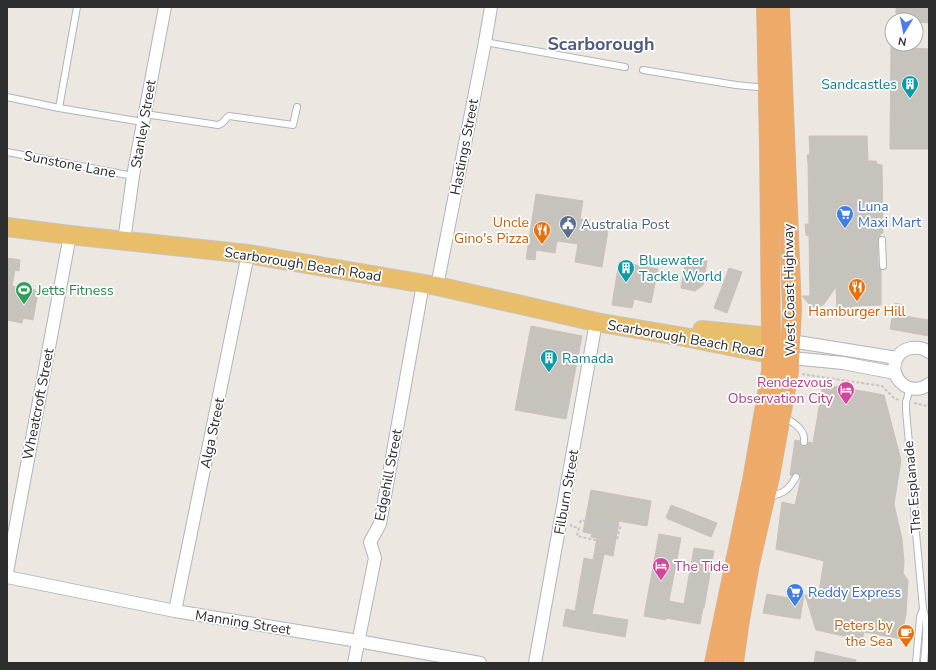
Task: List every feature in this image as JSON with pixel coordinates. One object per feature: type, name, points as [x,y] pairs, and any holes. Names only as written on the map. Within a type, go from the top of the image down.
[{"type":"highway","name":"West Coast Highway","points":[[714,663],[752,480],[770,376],[771,346],[766,7]]},
{"type":"highway","name":"West Coast Highway","points":[[734,663],[750,564],[782,415],[789,372],[794,357],[780,7]]},
{"type":"main road","name":"Scarborough Beach Road","points":[[7,228],[248,254],[430,285],[596,322],[684,337],[771,346],[794,357]]},
{"type":"street","name":"Stanley Street","points":[[124,241],[144,118],[165,7]]},
{"type":"street","name":"Hastings Street","points":[[430,285],[485,42],[491,7]]},
{"type":"street","name":"Wheatcroft Street","points":[[7,572],[70,235]]},
{"type":"street","name":"Alga Street","points":[[175,612],[248,254]]},
{"type":"street","name":"Edgehill Street","points":[[354,663],[375,558],[370,542],[380,524],[430,285]]},
{"type":"street","name":"Filburn Street","points":[[535,663],[596,322]]},
{"type":"street","points":[[929,352],[922,348],[913,347],[904,351],[897,358],[895,365],[895,373],[897,378],[905,386],[916,389],[922,388],[929,384]]},
{"type":"street","name":"Scarborough Beach Road","points":[[794,357],[897,358]]},
{"type":"street","name":"Scarborough Beach Road","points":[[794,357],[843,363],[895,373]]},
{"type":"street","name":"Manning Street","points":[[7,576],[175,612],[358,641],[480,663]]},
{"type":"lane","points":[[59,108],[77,7]]},
{"type":"lane","points":[[485,42],[625,67]]},
{"type":"lane","points":[[643,70],[736,85],[768,88]]},
{"type":"lane","points":[[7,97],[59,108],[218,125],[224,122],[226,117],[229,116],[293,126],[297,107]]},
{"type":"lane","name":"Sunstone Lane","points":[[7,152],[134,176]]},
{"type":"lane","points":[[882,240],[883,266]]},
{"type":"lane","name":"The Esplanade","points":[[910,388],[906,402],[906,410],[923,609],[926,617],[924,663]]},
{"type":"lane","points":[[782,415],[796,424],[802,431],[805,438],[804,442]]},
{"type":"lane","points":[[764,498],[778,495],[788,489],[796,477]]},
{"type":"lane","name":"The Esplanade","points":[[916,663],[920,617],[923,609]]},
{"type":"path","points":[[794,357],[882,386],[895,399],[927,406],[929,404]]},
{"type":"path","points":[[580,523],[581,520],[620,527],[617,540],[616,539]]},
{"type":"path","points":[[572,526],[579,528],[577,536],[600,541],[601,539]]},
{"type":"building","points":[[896,7],[918,7],[929,9],[929,23],[924,23],[924,12],[896,12]]},
{"type":"building","name":"Sandcastles","points":[[924,49],[929,49],[929,149],[890,149],[891,52],[924,52]]},
{"type":"building","name":"Luna Maxi Mart","points":[[809,136],[867,136],[868,161],[876,161],[877,164],[882,165],[883,233],[880,234],[878,240],[878,266],[881,270],[881,305],[854,306],[854,310],[845,315],[837,311],[836,287],[824,304],[819,307],[814,307],[809,304],[802,296],[810,296],[809,236],[806,235],[805,224],[809,224],[807,155],[810,154]]},
{"type":"building","points":[[536,194],[583,201],[580,219],[590,220],[589,227],[608,231],[602,267],[575,262],[578,244],[557,241],[555,253],[536,250],[535,260],[526,259]]},
{"type":"building","name":"Jetts Fitness","points":[[7,258],[20,260],[19,271],[15,270],[12,286],[35,290],[38,292],[33,320],[23,318],[22,323],[7,320]]},
{"type":"building","points":[[686,258],[707,261],[703,285],[695,291],[681,288]]},
{"type":"building","points":[[619,262],[658,269],[651,303],[634,299],[632,308],[612,305]]},
{"type":"building","points":[[729,268],[742,272],[727,313],[714,308]]},
{"type":"building","points":[[895,303],[903,305],[903,310],[905,310],[904,316],[929,320],[929,336],[890,329]]},
{"type":"building","name":"Ramada","points":[[531,326],[582,336],[566,419],[515,410]]},
{"type":"building","points":[[823,384],[884,395],[901,460],[894,504],[902,539],[904,562],[903,573],[908,580],[906,614],[901,639],[864,632],[862,640],[816,630],[805,595],[818,598],[824,561],[776,549],[782,502],[795,505],[801,478],[800,475],[796,473],[792,476],[790,475],[795,440],[800,441],[800,445],[804,446],[807,446],[808,442],[813,443]]},
{"type":"building","points":[[591,490],[651,501],[647,526],[619,521],[613,556],[604,554],[592,614],[628,620],[625,637],[563,626],[566,609],[575,611],[584,558],[593,560],[597,538],[591,537],[592,534],[583,532]]},
{"type":"building","points":[[671,505],[717,523],[711,537],[666,518]]},
{"type":"building","name":"The Tide","points":[[659,534],[681,538],[669,601],[684,604],[694,548],[714,551],[700,624],[644,616]]},
{"type":"building","points":[[790,593],[804,595],[800,619],[763,613],[767,594],[789,598]]},
{"type":"building","points":[[816,651],[856,660],[856,663],[814,663]]},
{"type":"place","name":"Sandcastles","points":[[910,99]]},
{"type":"place","name":"Luna Maxi Mart","points":[[845,229]]},
{"type":"place","name":"Australia Post","points":[[568,239]]},
{"type":"place","name":"Uncle Gino's Pizza","points":[[542,245]]},
{"type":"place","name":"Bluewater Tackle World","points":[[626,283]]},
{"type":"place","name":"Hamburger Hill","points":[[857,302]]},
{"type":"place","name":"Jetts Fitness","points":[[24,305]]},
{"type":"place","name":"Ramada","points":[[549,373]]},
{"type":"place","name":"Rendezvous Observation City","points":[[846,405]]},
{"type":"place","name":"The Tide","points":[[661,581]]},
{"type":"place","name":"Reddy Express","points":[[795,607]]},
{"type":"place","name":"Peters by the Sea","points":[[906,648]]},
{"type":"district","name":"Scarborough","points":[[601,44]]}]
